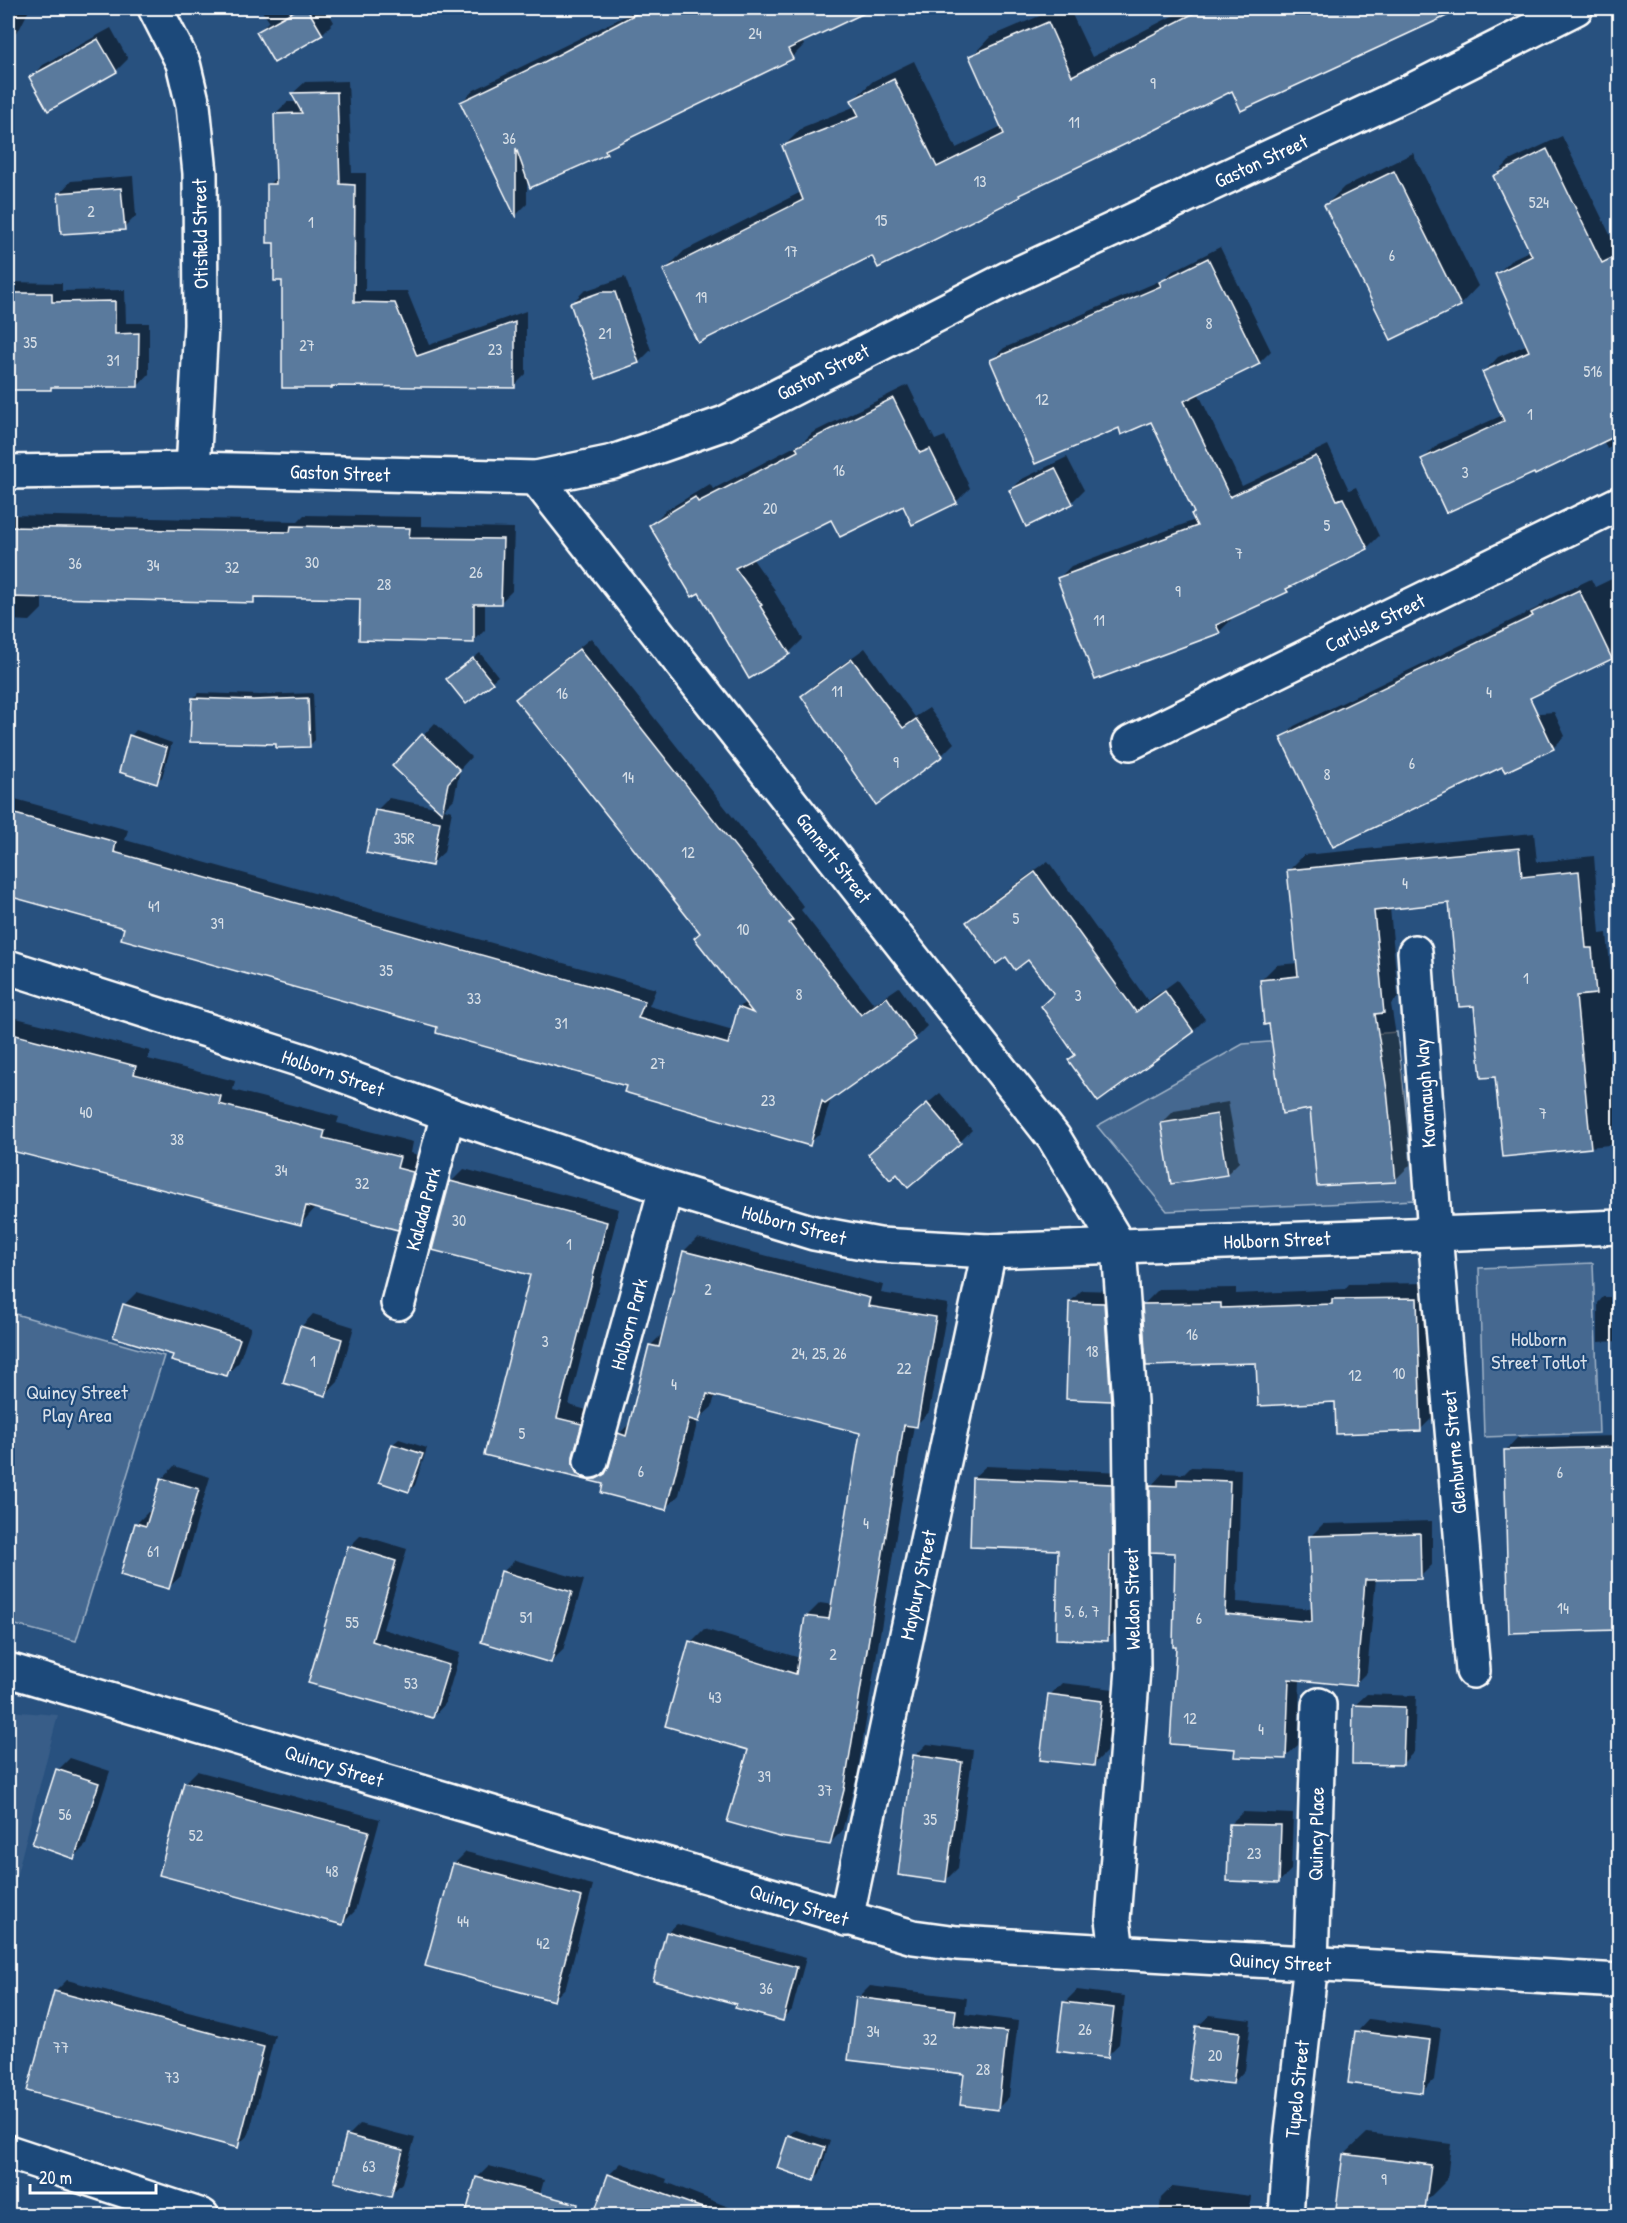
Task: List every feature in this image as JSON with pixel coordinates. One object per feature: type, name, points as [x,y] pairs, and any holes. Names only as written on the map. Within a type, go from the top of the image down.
[{"type":"street","name":"Otisfield Street","points":[[154,8],[183,63],[193,105],[200,173],[201,325],[194,469]]},
{"type":"street","name":"Gaston Street","points":[[8,472],[194,469],[536,478],[613,462],[725,423],[1009,278],[1405,94],[1576,8]]},
{"type":"street","name":"Gannett Street","points":[[536,478],[1054,1138],[1119,1246]]},
{"type":"street","name":"Carlisle Street","points":[[1130,743],[1620,503]]},
{"type":"street","name":"Kavanaugh Way","points":[[1415,952],[1435,1234]]},
{"type":"street","name":"Holborn Street","points":[[8,967],[292,1058],[666,1188],[814,1233],[879,1245],[989,1251],[1620,1227]]},
{"type":"street","name":"Kalada Park","points":[[398,1303],[448,1114]]},
{"type":"street","name":"Holborn Park","points":[[591,1461],[666,1188]]},
{"type":"street","name":"Glenburne Street","points":[[1435,1234],[1473,1671]]},
{"type":"street","name":"Weldon Street","points":[[1118,1952],[1113,1919],[1133,1669],[1130,1402],[1119,1246]]},
{"type":"street","name":"Maybury Street","points":[[846,1919],[989,1251]]},
{"type":"street","name":"Quincy Street","points":[[8,1670],[892,1933],[934,1941],[1620,1981]]},
{"type":"street","name":"Quincy Place","points":[[1311,1963],[1318,1705]]},
{"type":"street","name":"Tupelo Street","points":[[1286,2216],[1291,2141],[1311,1963]]},
{"type":"street","points":[[8,2152],[202,2216]]},
{"type":"shaded area","points":[[8,1711],[58,1715],[8,1909]]},
{"type":"green space","points":[[1397,1032],[1416,1200],[1167,1211],[1097,1126],[1243,1044]]},
{"type":"green space","name":"Holborn Street Totlot","points":[[1593,1263],[1599,1433],[1484,1437],[1479,1268]]},
{"type":"green space","name":"Quincy Street Play Area","points":[[8,1312],[164,1356],[76,1641],[8,1623]]},
{"type":"building","points":[[299,8],[307,8],[323,35],[274,63],[256,32]]},
{"type":"building","points":[[647,8],[875,8],[788,49],[793,59],[605,150],[607,154],[530,188],[516,148],[516,218],[460,102],[544,62]]},
{"type":"building","points":[[1204,8],[1464,8],[1241,111],[1232,91],[1019,195],[1020,197],[878,268],[872,256],[698,343],[663,270],[803,200],[782,146],[859,116],[851,100],[894,79],[937,167],[1004,134],[969,56],[1048,22],[1072,76]]},
{"type":"building","points":[[98,39],[117,72],[48,111],[29,77]]},
{"type":"building","points":[[337,92],[340,184],[355,185],[354,302],[395,303],[417,356],[515,322],[515,388],[332,386],[332,388],[282,388],[282,281],[274,281],[274,243],[267,243],[267,184],[276,184],[274,114],[302,113],[291,93]]},
{"type":"building","points":[[1547,149],[1602,263],[1620,254],[1620,434],[1535,475],[1534,473],[1446,513],[1421,459],[1504,421],[1482,372],[1529,351],[1495,274],[1532,256],[1493,176]]},
{"type":"building","points":[[1394,171],[1461,306],[1391,340],[1324,205]]},
{"type":"building","points":[[121,188],[125,230],[61,234],[58,193]]},
{"type":"building","points":[[1208,258],[1260,364],[1184,401],[1230,497],[1316,456],[1337,500],[1343,498],[1368,549],[1286,589],[1288,592],[1216,625],[1220,633],[1095,680],[1057,578],[1197,526],[1191,514],[1194,513],[1151,422],[1121,435],[1119,428],[1035,464],[990,360],[1161,286],[1159,282]]},
{"type":"building","points":[[601,292],[615,292],[639,363],[596,379],[570,303]]},
{"type":"building","points":[[8,293],[52,293],[52,302],[115,301],[115,334],[139,333],[138,387],[51,387],[51,390],[8,390]]},
{"type":"building","points":[[893,398],[920,453],[930,449],[957,503],[912,525],[903,506],[840,537],[831,520],[735,568],[762,605],[760,606],[790,654],[749,679],[699,593],[692,597],[649,525],[695,497],[698,502],[798,451],[796,447]]},
{"type":"building","points":[[1055,468],[1073,504],[1026,527],[1009,490]]},
{"type":"building","points":[[291,526],[410,528],[409,538],[503,539],[501,604],[474,604],[474,643],[359,640],[360,599],[254,597],[254,603],[8,597],[8,527],[290,532]]},
{"type":"building","points":[[1579,590],[1612,659],[1530,698],[1554,749],[1505,772],[1502,767],[1333,847],[1280,737],[1533,616],[1531,613]]},
{"type":"building","points":[[579,649],[793,920],[789,923],[861,1015],[887,997],[916,1040],[825,1104],[822,1101],[810,1146],[624,1092],[626,1086],[436,1033],[437,1027],[121,939],[124,928],[8,896],[8,812],[116,842],[114,852],[645,1001],[638,1018],[728,1044],[738,1007],[753,1013],[694,938],[700,933],[515,699]]},
{"type":"building","points":[[473,658],[493,683],[466,704],[446,679]]},
{"type":"building","points":[[852,659],[903,728],[916,719],[943,756],[876,805],[801,696]]},
{"type":"building","points":[[192,698],[253,700],[308,698],[310,747],[276,748],[276,744],[190,742]]},
{"type":"building","points":[[422,734],[460,770],[448,783],[442,813],[392,766]]},
{"type":"building","points":[[129,735],[167,748],[157,784],[119,772]]},
{"type":"building","points":[[375,810],[440,822],[432,866],[366,853]]},
{"type":"building","points":[[1519,848],[1522,877],[1579,871],[1586,948],[1592,948],[1596,994],[1576,996],[1591,1148],[1503,1157],[1495,1077],[1481,1078],[1474,1006],[1459,1007],[1449,903],[1374,911],[1384,1013],[1375,1014],[1387,1090],[1396,1182],[1317,1186],[1310,1109],[1282,1114],[1269,1024],[1264,1025],[1260,980],[1298,976],[1287,870]]},
{"type":"building","points":[[1035,872],[1136,1012],[1165,991],[1194,1032],[1098,1102],[1068,1060],[1075,1055],[1041,1006],[1054,994],[1028,960],[1015,970],[1006,957],[996,964],[966,922]]},
{"type":"building","points":[[8,1033],[136,1066],[134,1074],[221,1096],[219,1104],[325,1131],[323,1138],[400,1157],[397,1168],[413,1172],[398,1230],[306,1206],[301,1225],[8,1150]]},
{"type":"building","points":[[927,1103],[961,1143],[908,1188],[897,1174],[890,1180],[868,1154]]},
{"type":"building","points":[[1217,1114],[1227,1175],[1171,1184],[1161,1123]]},
{"type":"building","points":[[450,1181],[607,1222],[557,1418],[582,1424],[573,1456],[573,1465],[577,1474],[585,1479],[596,1479],[605,1474],[618,1433],[626,1436],[649,1345],[659,1347],[683,1251],[870,1298],[868,1306],[936,1317],[917,1427],[904,1425],[844,1790],[830,1845],[780,1837],[727,1822],[748,1750],[665,1726],[689,1641],[796,1674],[805,1616],[829,1619],[860,1433],[707,1394],[699,1422],[689,1419],[666,1510],[601,1493],[603,1484],[484,1455],[530,1275],[432,1250]]},
{"type":"building","points":[[1417,1298],[1421,1431],[1336,1434],[1335,1402],[1258,1406],[1256,1363],[1146,1366],[1142,1304],[1221,1303],[1221,1308],[1332,1304],[1332,1299]]},
{"type":"building","points":[[1069,1302],[1104,1303],[1111,1401],[1066,1399]]},
{"type":"building","points":[[123,1304],[240,1339],[227,1376],[171,1361],[173,1355],[113,1337]]},
{"type":"building","points":[[300,1326],[342,1339],[326,1396],[283,1383]]},
{"type":"building","points":[[392,1444],[423,1454],[409,1492],[379,1482]]},
{"type":"building","points":[[1614,1447],[1619,1630],[1509,1633],[1504,1450]]},
{"type":"building","points":[[161,1478],[199,1489],[169,1589],[120,1575],[135,1523],[146,1526]]},
{"type":"building","points":[[972,1478],[1112,1484],[1113,1551],[1110,1551],[1108,1641],[1056,1639],[1058,1550],[970,1547]]},
{"type":"building","points":[[1177,1479],[1230,1481],[1225,1614],[1312,1622],[1309,1536],[1420,1533],[1421,1579],[1365,1580],[1356,1686],[1289,1679],[1286,1759],[1234,1757],[1235,1749],[1170,1744],[1176,1647],[1173,1647],[1175,1553],[1150,1552],[1150,1485],[1177,1486]]},
{"type":"building","points":[[348,1546],[396,1561],[372,1641],[449,1665],[433,1718],[308,1683]]},
{"type":"building","points":[[501,1571],[572,1592],[551,1663],[481,1642]]},
{"type":"building","points":[[1048,1694],[1102,1701],[1094,1766],[1040,1760]]},
{"type":"building","points":[[1353,1705],[1405,1707],[1403,1765],[1352,1764]]},
{"type":"building","points":[[913,1755],[962,1762],[946,1882],[898,1875]]},
{"type":"building","points":[[56,1769],[99,1783],[74,1859],[32,1844]]},
{"type":"building","points":[[184,1782],[369,1831],[343,1925],[159,1875]]},
{"type":"building","points":[[1229,1824],[1281,1825],[1279,1883],[1227,1881]]},
{"type":"building","points":[[453,1863],[582,1897],[554,2001],[425,1966]]},
{"type":"building","points":[[666,1932],[797,1967],[783,2021],[735,2008],[736,2004],[653,1981]]},
{"type":"building","points":[[54,1991],[264,2047],[238,2148],[27,2091]]},
{"type":"building","points":[[856,1997],[956,2010],[954,2026],[1007,2032],[998,2110],[960,2105],[964,2074],[848,2060]]},
{"type":"building","points":[[1063,2002],[1114,2008],[1108,2058],[1057,2051]]},
{"type":"building","points":[[1196,2026],[1240,2032],[1233,2084],[1189,2079]]},
{"type":"building","points":[[1355,2031],[1430,2040],[1423,2093],[1348,2083]]},
{"type":"building","points":[[346,2135],[403,2150],[391,2197],[334,2182]]},
{"type":"building","points":[[788,2135],[825,2147],[814,2181],[777,2168]]},
{"type":"building","points":[[1343,2154],[1431,2165],[1424,2216],[1335,2216]]},
{"type":"building","points":[[608,2174],[711,2211],[710,2216],[593,2216]]},
{"type":"building","points":[[476,2177],[578,2204],[576,2216],[465,2216]]}]
